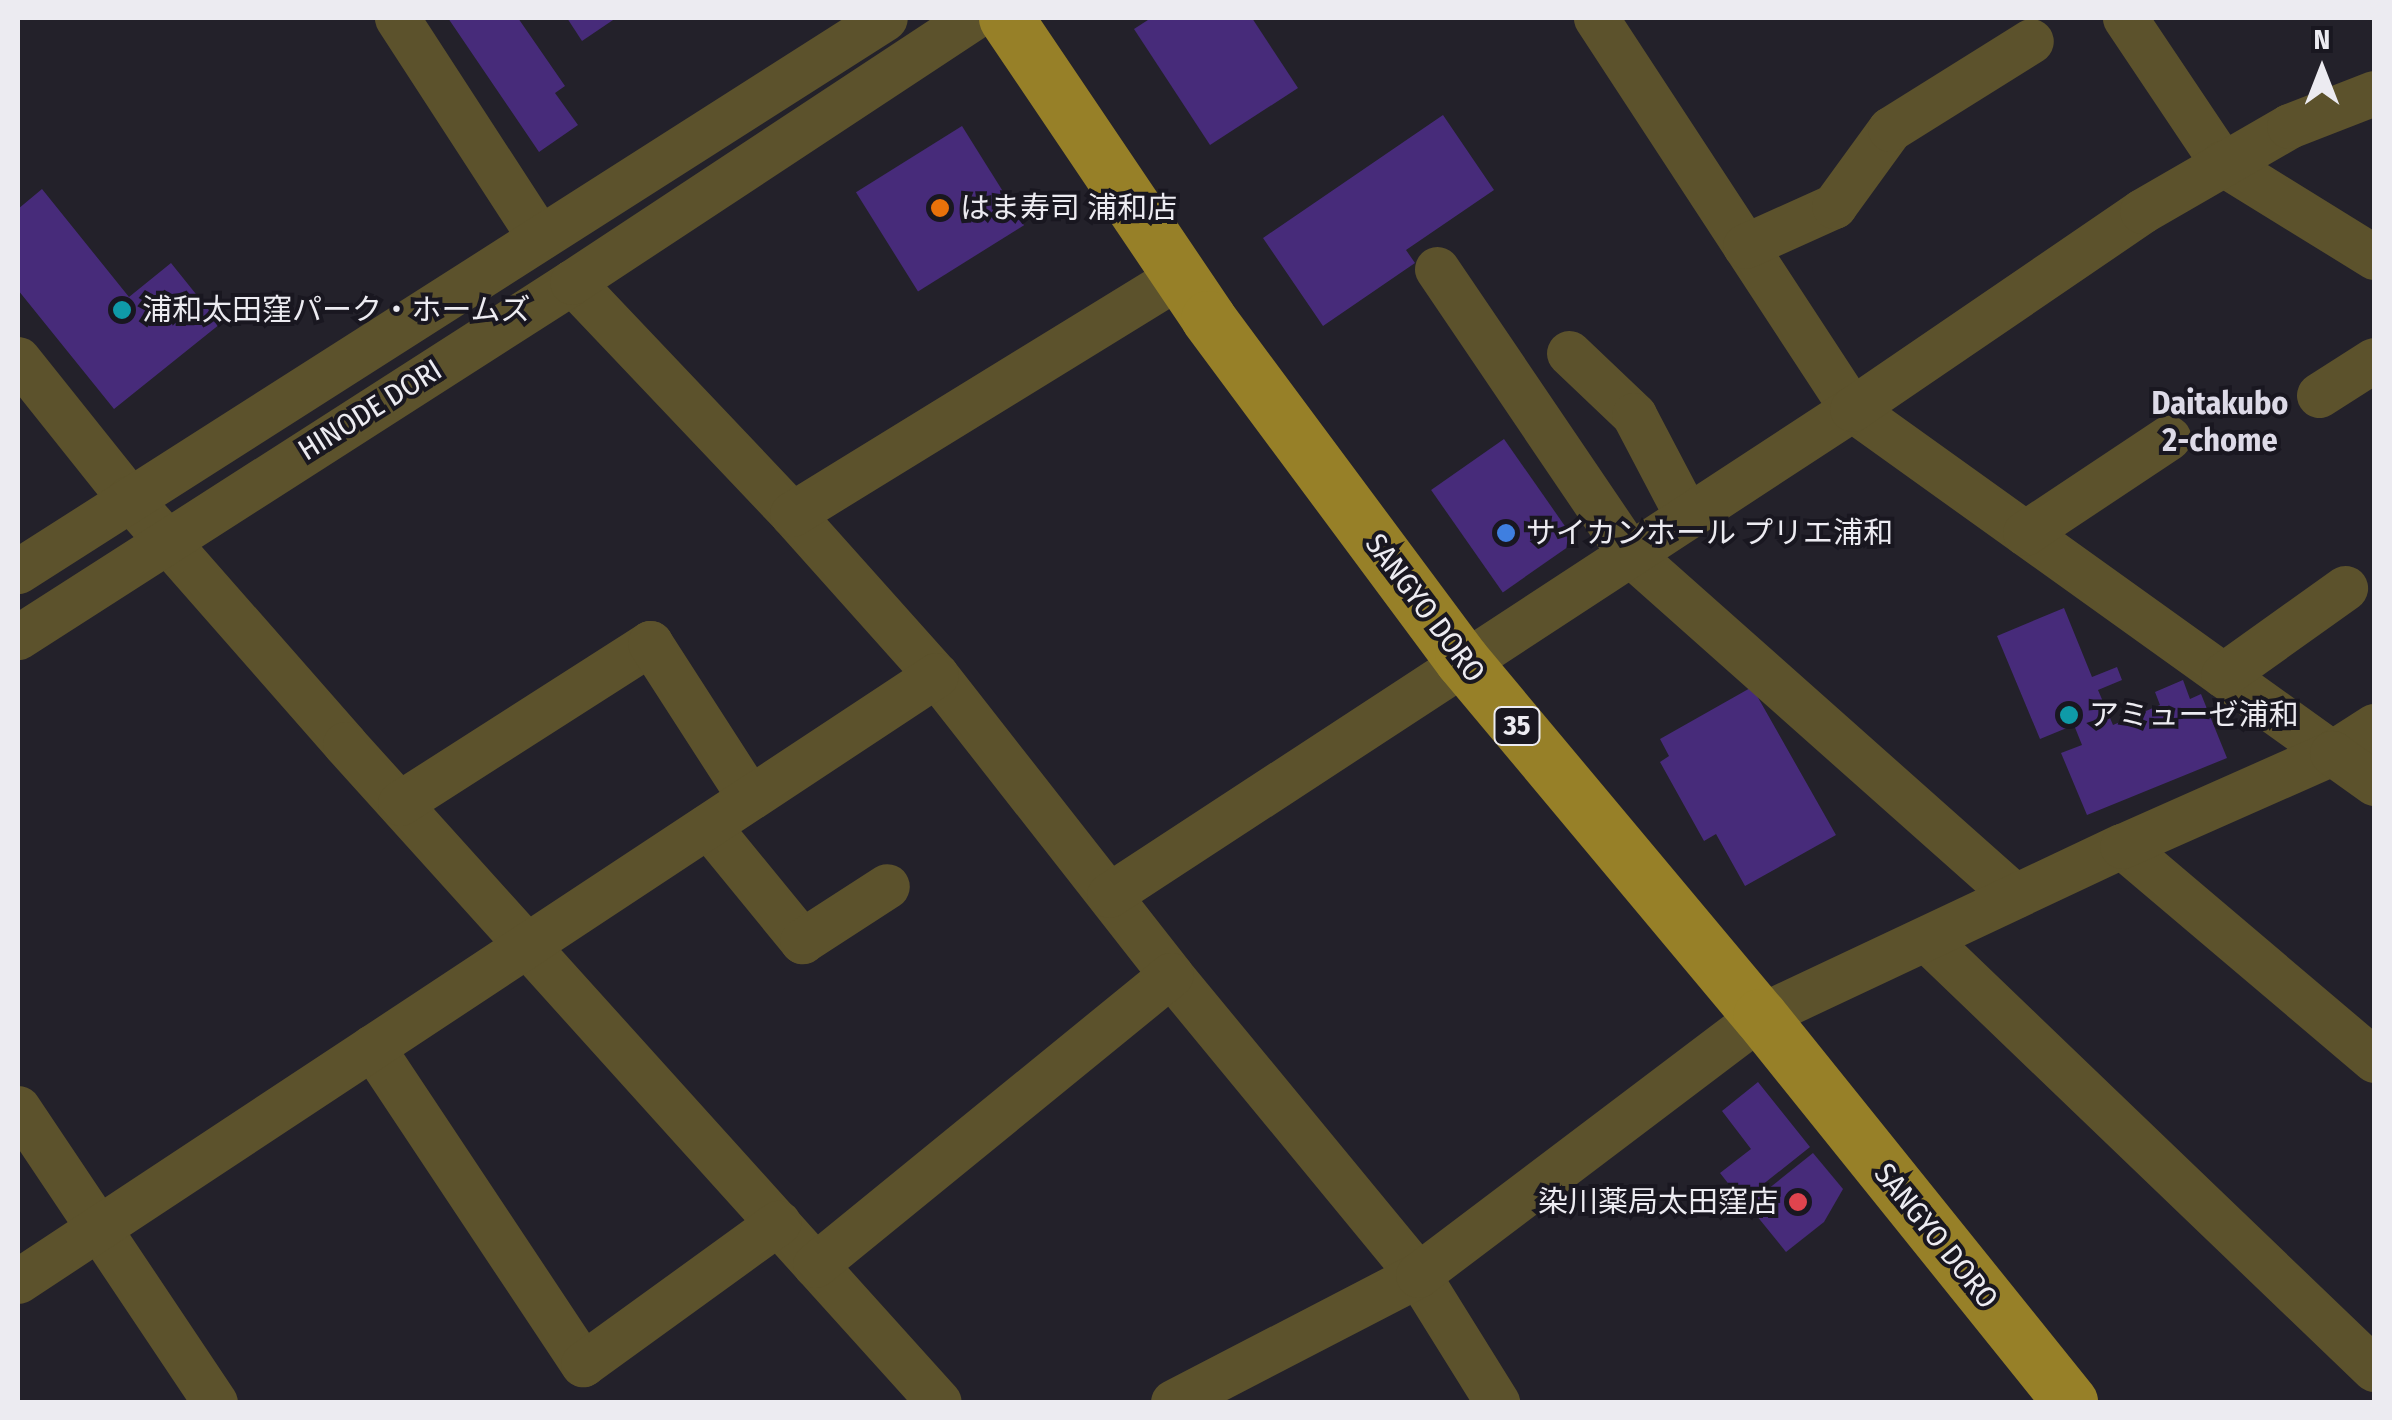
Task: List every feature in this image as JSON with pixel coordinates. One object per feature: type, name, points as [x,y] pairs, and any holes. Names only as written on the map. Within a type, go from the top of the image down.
[{"type":"main road","name":"SANGYO DORO","points":[[1006,18],[1180,275],[1462,660],[1760,1016],[2070,1402]]},
{"type":"street","points":[[397,18],[540,238]]},
{"type":"street","name":"HINODE DORI","points":[[18,572],[885,18]]},
{"type":"street","name":"HINODE DORI","points":[[18,637],[572,282],[972,18]]},
{"type":"street","points":[[1596,18],[1852,409],[2374,782]]},
{"type":"street","points":[[2124,18],[2222,163],[2374,257]]},
{"type":"street","points":[[1746,246],[1834,206],[1890,130],[2031,40]]},
{"type":"street","points":[[1109,895],[1462,660],[1852,409],[2142,211],[2289,126],[2374,93]]},
{"type":"street","points":[[1437,269],[1629,553],[2015,896]]},
{"type":"street","points":[[792,514],[1180,275]]},
{"type":"street","points":[[572,282],[792,514],[936,675],[1172,975],[1418,1275],[1497,1402]]},
{"type":"street","points":[[1569,353],[1634,415],[1686,516]]},
{"type":"street","points":[[18,359],[129,498],[939,1402]]},
{"type":"street","points":[[2319,396],[2374,360]]},
{"type":"street","points":[[2024,533],[2168,438]]},
{"type":"street","points":[[2223,675],[2345,588]]},
{"type":"street","points":[[400,803],[650,643],[750,798]]},
{"type":"street","points":[[18,1281],[524,943],[936,675]]},
{"type":"street","points":[[1173,1402],[1418,1275],[1760,1016],[2122,846],[2332,753],[2374,726]]},
{"type":"street","points":[[708,826],[802,941],[888,886]]},
{"type":"street","points":[[2122,846],[2374,1060]]},
{"type":"street","points":[[1926,938],[2374,1370]]},
{"type":"street","points":[[814,1265],[1172,975]]},
{"type":"street","points":[[372,1048],[583,1364],[778,1223]]},
{"type":"street","points":[[18,1108],[216,1402]]},
{"type":"building","points":[[448,18],[518,18],[565,86],[555,93],[578,125],[539,152]]},
{"type":"building","points":[[567,18],[616,18],[582,41]]},
{"type":"building","points":[[1151,18],[1252,18],[1298,88],[1210,145],[1134,29]]},
{"type":"building","points":[[1443,115],[1494,190],[1406,250],[1415,263],[1323,326],[1263,238]]},
{"type":"building","points":[[962,126],[1024,225],[918,291],[856,192]]},
{"type":"building","name":"浦和太田窪パーク・ホームズ","points":[[42,189],[129,297],[171,263],[220,324],[114,409],[18,290],[18,209]]},
{"type":"building","points":[[1504,439],[1576,541],[1503,592],[1431,490]]},
{"type":"building","name":"アミューゼ浦和","points":[[2064,608],[2092,677],[2117,667],[2122,680],[2098,690],[2113,725],[2160,705],[2155,692],[2183,680],[2190,699],[2201,694],[2227,758],[2087,815],[2061,753],[2082,745],[2074,725],[2040,739],[1997,636]]},
{"type":"building","points":[[1752,687],[1836,835],[1745,886],[1716,834],[1704,841],[1660,762],[1669,756],[1660,739]]},
{"type":"building","points":[[1758,1082],[1810,1147],[1742,1201],[1720,1173],[1751,1149],[1722,1111]]},
{"type":"building","points":[[1813,1153],[1843,1189],[1824,1222],[1786,1252],[1748,1205]]},
{"type":"place","name":"はま寿司 浦和店","points":[[940,208]]},
{"type":"place","name":"浦和太田窪パーク・ホームズ","points":[[122,310]]},
{"type":"place","name":"サイカンホール プリエ浦和","points":[[1506,533]]},
{"type":"place","name":"アミューゼ浦和","points":[[2069,715]]},
{"type":"place","name":"染川薬局太田窪店","points":[[1798,1202]]},
{"type":"district","name":"Daitakubo 2-chome","points":[[2220,422]]}]
